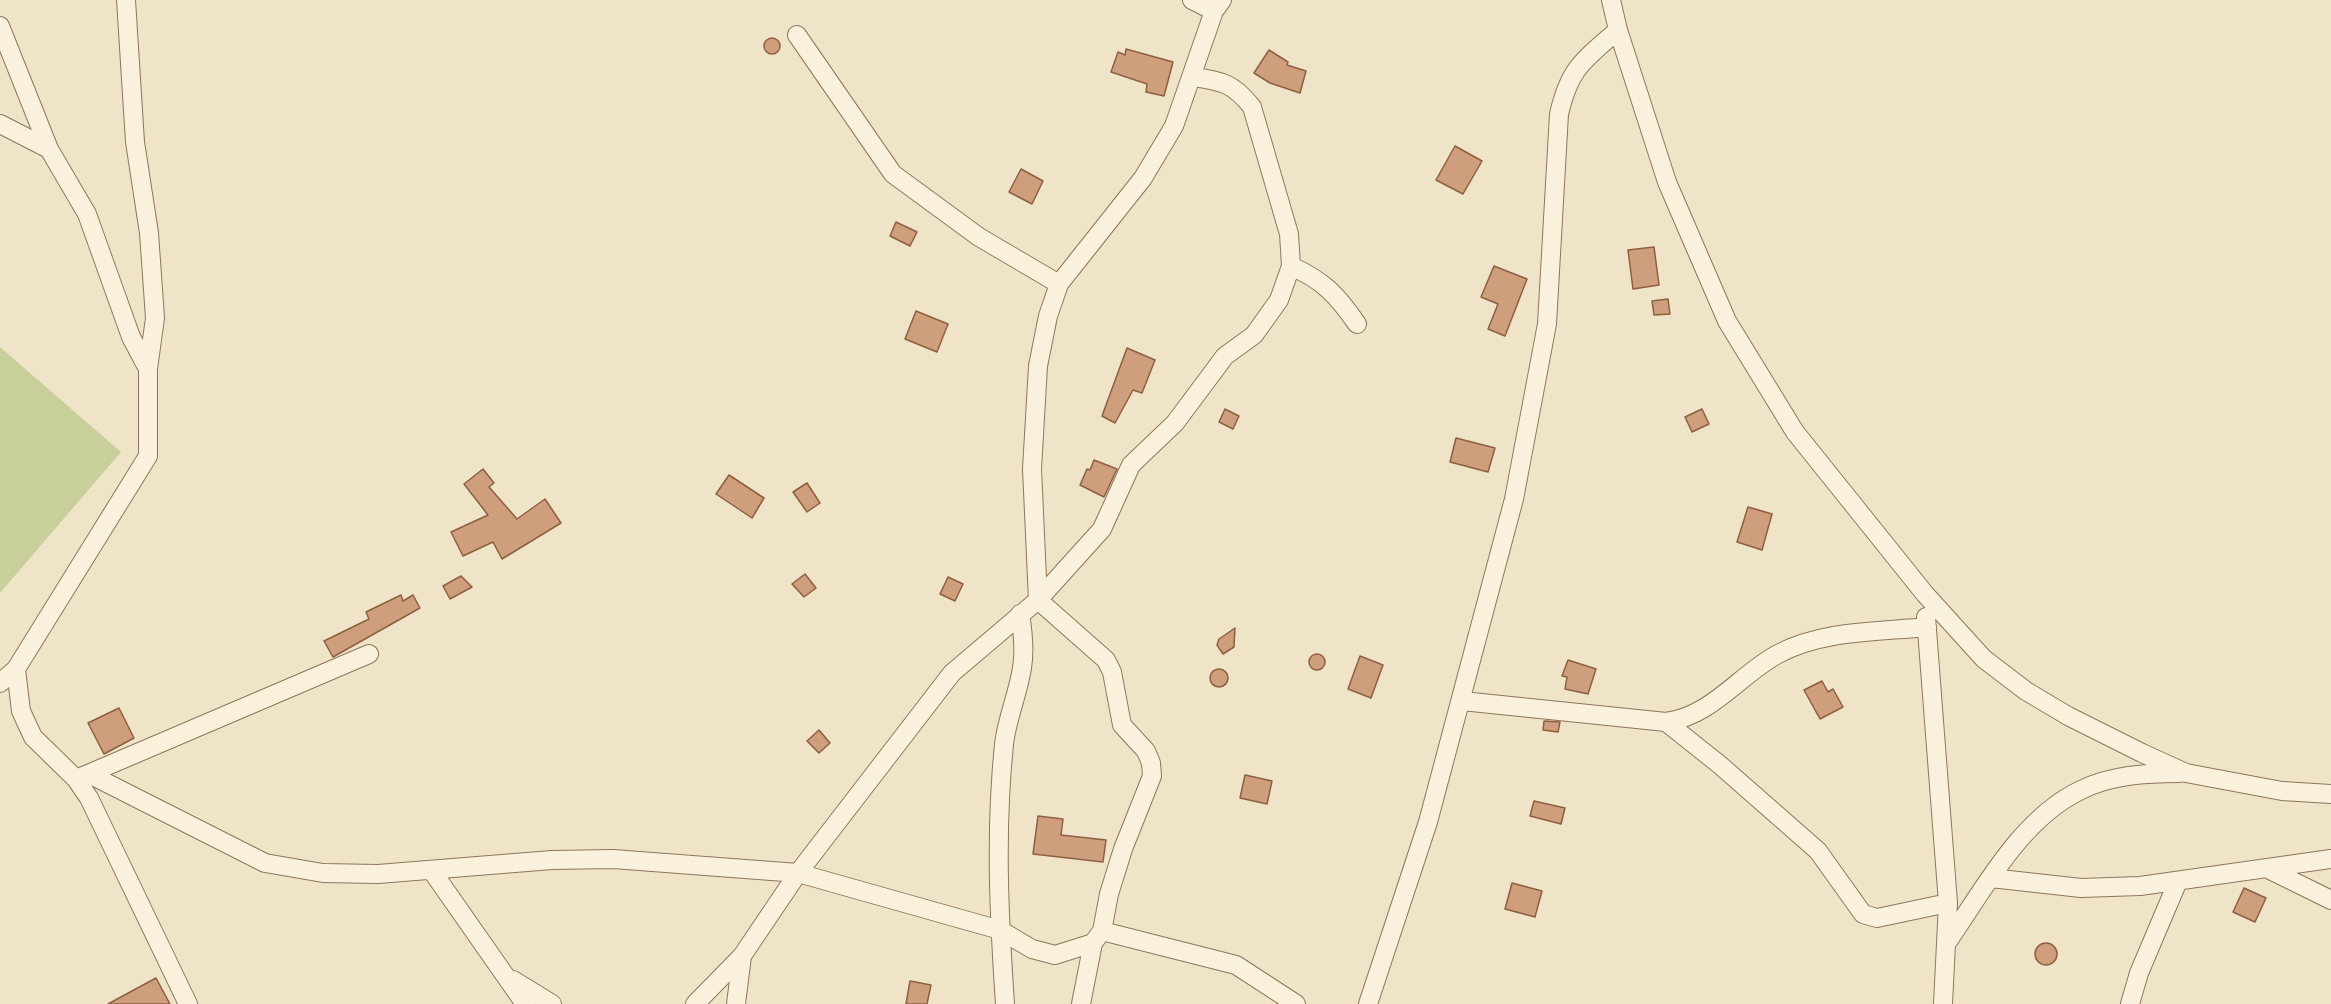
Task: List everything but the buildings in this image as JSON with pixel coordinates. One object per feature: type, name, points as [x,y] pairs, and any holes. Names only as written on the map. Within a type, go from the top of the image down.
[{"type":"street","points":[[0,683],[16,669],[128,492],[148,456],[148,369],[155,318],[148,234],[135,142],[126,0]]},
{"type":"street","points":[[1081,1004],[1097,937],[1123,849],[1152,776],[1151,763],[1146,751],[1122,725],[1112,672],[1106,660],[1038,600],[1032,469],[1038,366],[1048,316],[1059,284],[1143,178],[1174,126],[1218,6],[1192,0]]},
{"type":"street","points":[[1611,0],[1618,30],[1667,182],[1727,321],[1795,432],[1924,594],[1984,659],[2026,691],[2068,716],[2186,773]]},
{"type":"street","points":[[0,26],[50,149],[87,214],[131,337],[148,369]]},
{"type":"street","points":[[1368,1004],[1428,822],[1514,499],[1547,324],[1559,114],[1566,83],[1582,62],[1618,30]]},
{"type":"street","points":[[797,35],[893,174],[979,237],[1059,284]]},
{"type":"street","points":[[695,1004],[742,956],[798,873],[952,674],[1038,600],[1102,529],[1131,465],[1175,423],[1225,356],[1254,335],[1279,300],[1291,266],[1289,234],[1252,107],[1240,91],[1222,81],[1193,76]]},
{"type":"street","points":[[0,124],[50,149]]},
{"type":"street","points":[[1291,266],[1313,276],[1336,294],[1357,324]]},
{"type":"street","points":[[1924,594],[1947,903],[1943,1004]]},
{"type":"street","points":[[1005,1004],[997,874],[998,823],[1004,741],[1022,668],[1023,634],[1020,614]]},
{"type":"street","points":[[1462,701],[1666,723],[1686,720],[1778,654],[1810,641],[1833,636],[1927,627]]},
{"type":"street","points":[[83,776],[369,654]]},
{"type":"street","points":[[16,669],[21,711],[33,737],[83,776],[266,863],[323,873],[432,871],[552,860],[613,860],[798,873],[1000,930],[1032,949],[1055,955],[1097,937],[1236,965],[1296,1004]]},
{"type":"street","points":[[1666,723],[1720,765],[1818,851],[1863,914],[1877,918],[1947,903]]},
{"type":"street","points":[[1945,946],[1991,878],[2025,834],[2054,806],[2081,789],[2117,777],[2186,773],[2282,790],[2331,794]]},
{"type":"street","points":[[83,776],[89,798],[188,1004]]},
{"type":"street","points":[[1991,878],[2080,888],[2178,881],[2331,860]]},
{"type":"street","points":[[2270,870],[2331,900]]},
{"type":"street","points":[[432,871],[525,1004]]},
{"type":"street","points":[[2130,1004],[2139,973],[2178,881]]},
{"type":"street","points":[[736,1004],[742,956]]},
{"type":"street","points":[[507,976],[552,1004]]},
{"type":"green space","points":[[0,347],[121,452],[0,593]]}]
